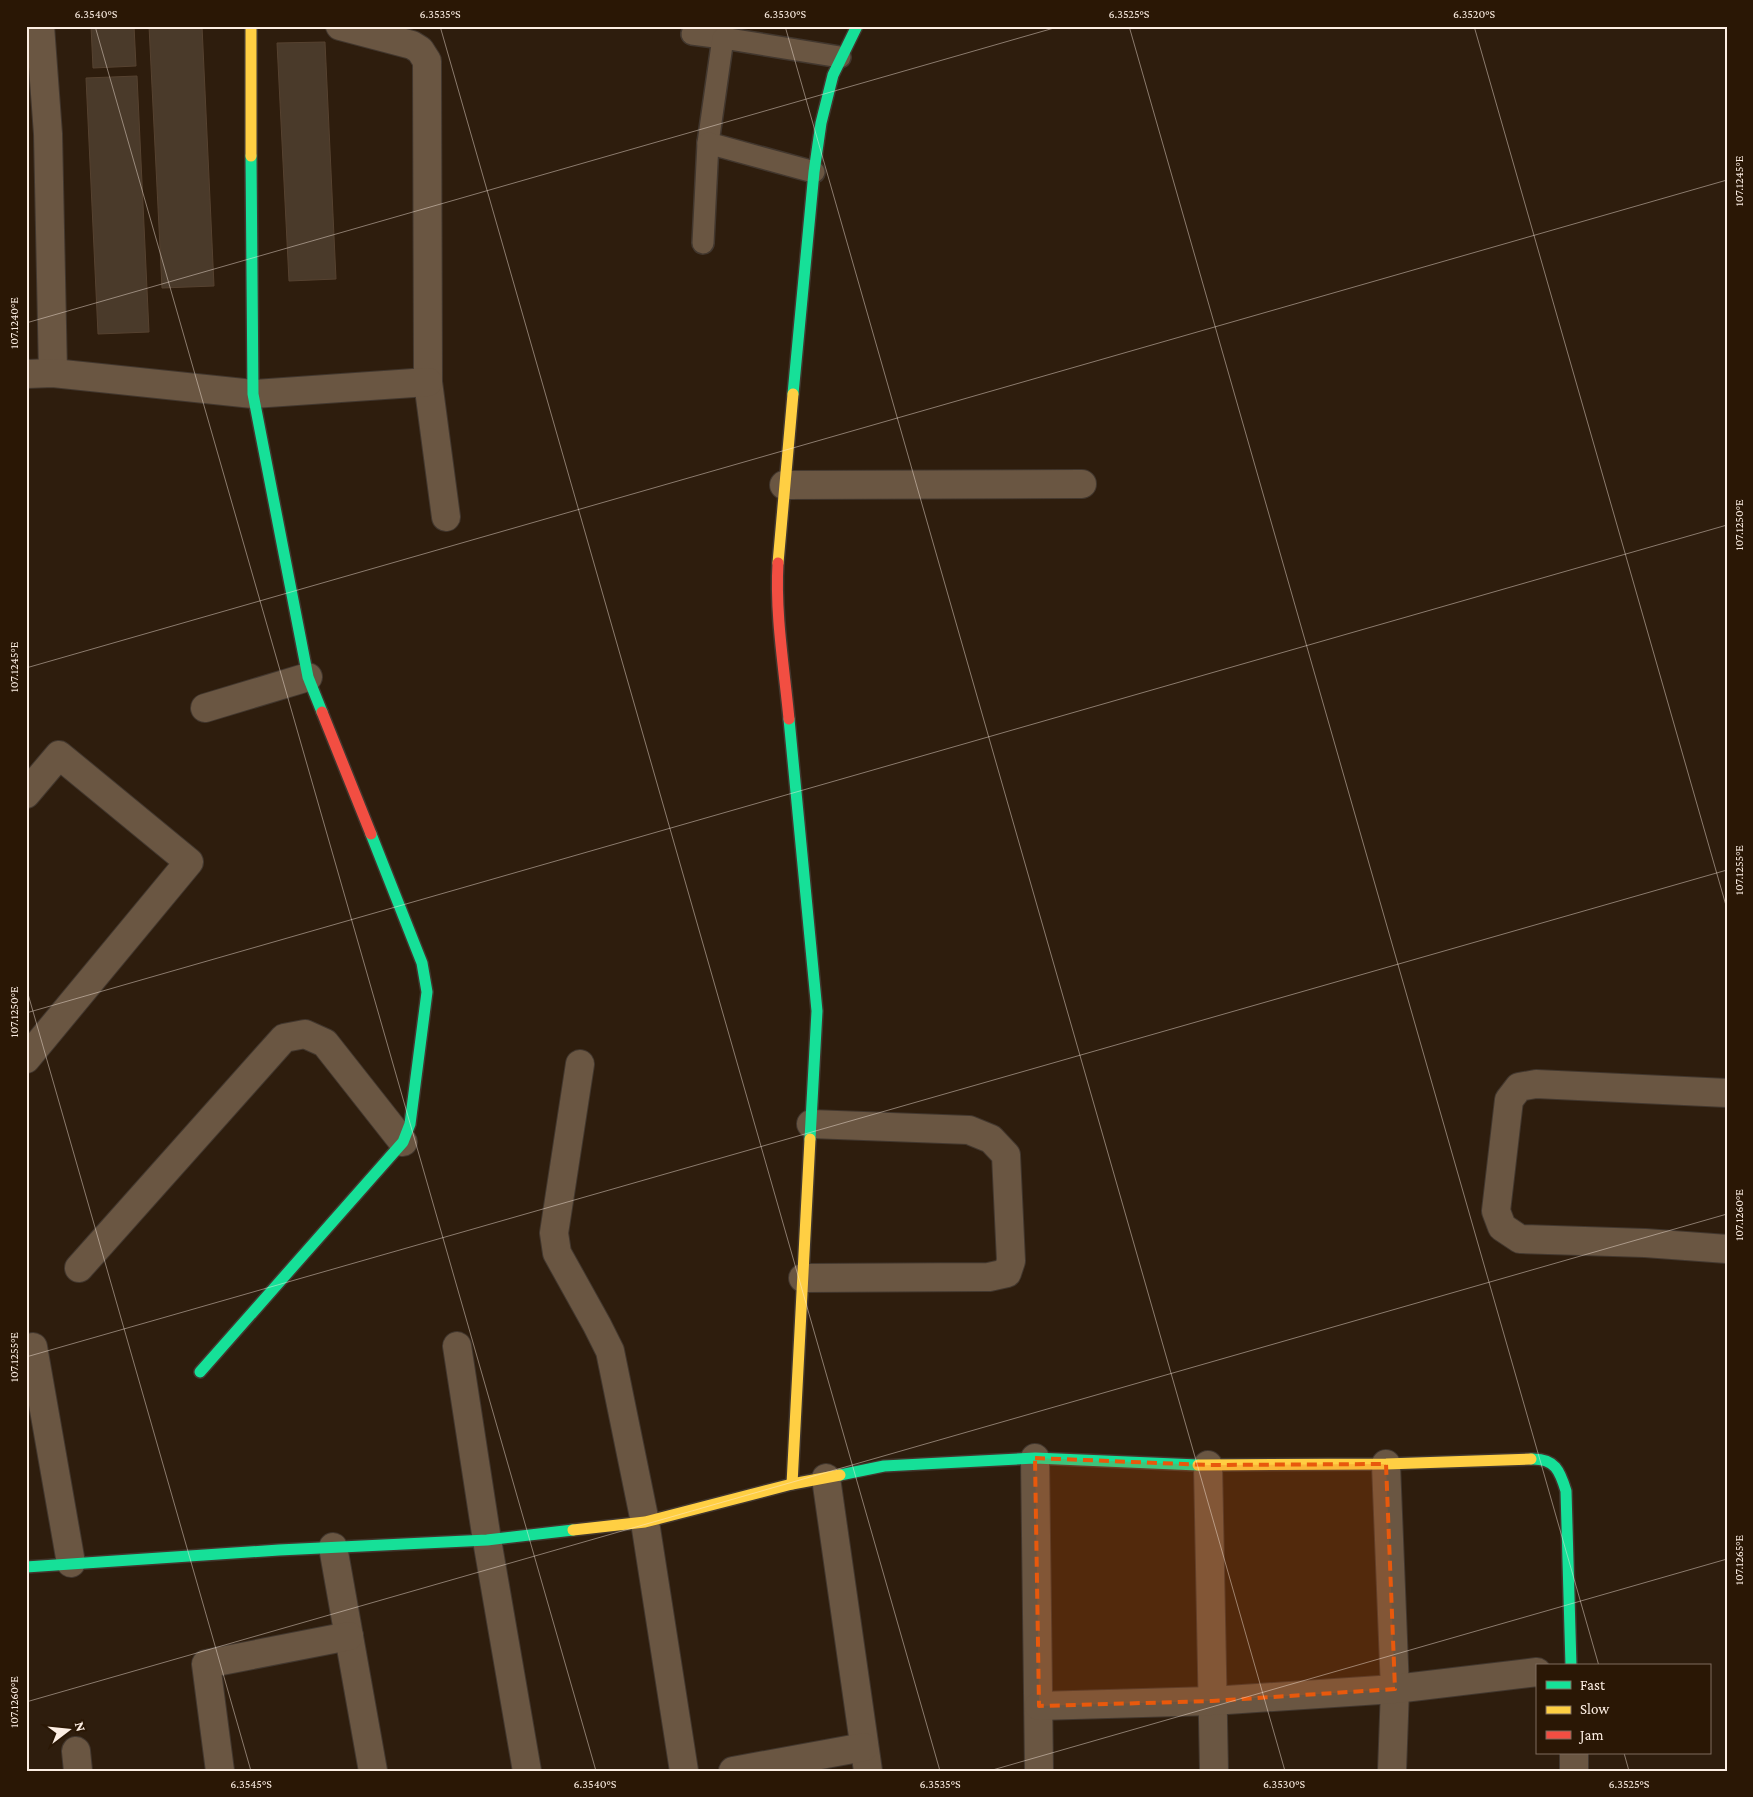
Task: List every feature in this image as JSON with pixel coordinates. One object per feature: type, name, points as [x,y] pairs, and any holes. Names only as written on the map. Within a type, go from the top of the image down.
[{"type":"street","points":[[40,26],[48,134],[53,372]]},
{"type":"street","points":[[200,1372],[403,1142],[410,1124],[427,992],[422,963],[308,678],[253,394],[250,183],[252,26]]},
{"type":"street","points":[[340,26],[412,45],[420,50],[427,61],[428,382],[446,517]]},
{"type":"street","points":[[792,1484],[818,1011],[781,641],[778,583],[780,535],[814,172],[821,126],[832,78],[840,57],[850,43],[857,26]]},
{"type":"street","points":[[26,374],[53,372],[253,394],[428,382]]},
{"type":"street","points":[[784,485],[1082,484]]},
{"type":"street","points":[[205,708],[308,678]]},
{"type":"street","points":[[26,794],[59,755],[189,862],[26,1059]]},
{"type":"street","points":[[79,1268],[284,1038],[305,1034],[325,1043],[403,1142]]},
{"type":"street","points":[[580,1064],[554,1233],[555,1240],[557,1253],[610,1351],[645,1522],[684,1771]]},
{"type":"street","points":[[1727,1093],[1536,1084],[1519,1087],[1509,1100],[1496,1211],[1502,1227],[1520,1239],[1645,1243],[1727,1249]]},
{"type":"street","points":[[803,1278],[990,1277],[1007,1273],[1011,1261],[1006,1155],[991,1139],[970,1130],[811,1124]]},
{"type":"street","points":[[457,1346],[487,1540],[527,1771]]},
{"type":"street","points":[[33,1347],[71,1563]]},
{"type":"street","points":[[26,1567],[333,1547],[487,1540],[645,1522],[792,1484],[884,1466],[1035,1458],[1208,1465],[1386,1464],[1540,1459],[1552,1462],[1560,1471],[1566,1491],[1571,1664]]},
{"type":"street","points":[[1035,1458],[1039,1771]]},
{"type":"street","points":[[1386,1464],[1395,1689],[1392,1771]]},
{"type":"street","points":[[1208,1465],[1214,1771]]},
{"type":"street","points":[[733,1771],[866,1759],[826,1478]]},
{"type":"street","points":[[333,1547],[373,1771]]},
{"type":"street","points":[[220,1771],[206,1664],[349,1636]]},
{"type":"street","points":[[1039,1706],[1212,1700],[1395,1689],[1536,1672]]},
{"type":"street","points":[[1574,1754],[1574,1771]]},
{"type":"lane","points":[[692,34],[840,57]]},
{"type":"lane","points":[[703,243],[708,143],[723,38]]},
{"type":"lane","points":[[708,143],[814,172]]},
{"type":"highlighted area","points":[[1035,1458],[1208,1465],[1386,1464],[1395,1689],[1212,1701],[1039,1706]]},
{"type":"building","points":[[91,26],[134,26],[136,66],[93,68]]},
{"type":"building","points":[[149,26],[202,26],[214,286],[162,288]]},
{"type":"building","points":[[325,42],[336,279],[289,281],[277,43]]},
{"type":"building","points":[[137,76],[149,332],[98,334],[86,78]]},
{"type":"traffic: fast","points":[[793,394],[814,172],[821,123],[833,75],[857,26]]},
{"type":"traffic: fast","points":[[251,156],[253,394],[308,677],[322,712]]},
{"type":"traffic: fast","points":[[789,719],[817,1011],[810,1139]]},
{"type":"traffic: fast","points":[[200,1372],[403,1142],[410,1124],[427,992],[422,963],[371,834]]},
{"type":"traffic: fast","points":[[840,1475],[884,1466],[1035,1458],[1198,1465]]},
{"type":"traffic: fast","points":[[1531,1459],[1539,1459],[1551,1463],[1559,1472],[1566,1491],[1571,1664]]},
{"type":"traffic: fast","points":[[26,1567],[279,1550],[487,1540],[573,1530]]},
{"type":"traffic: slow","points":[[251,26],[251,156]]},
{"type":"traffic: slow","points":[[778,563],[793,394]]},
{"type":"traffic: slow","points":[[792,1484],[810,1139]]},
{"type":"traffic: slow","points":[[1198,1465],[1386,1464],[1531,1459]]},
{"type":"traffic: slow","points":[[573,1530],[645,1522],[792,1484],[840,1475]]},
{"type":"traffic: jam","points":[[778,563],[779,621],[789,719]]},
{"type":"traffic: jam","points":[[322,712],[371,834]]}]
